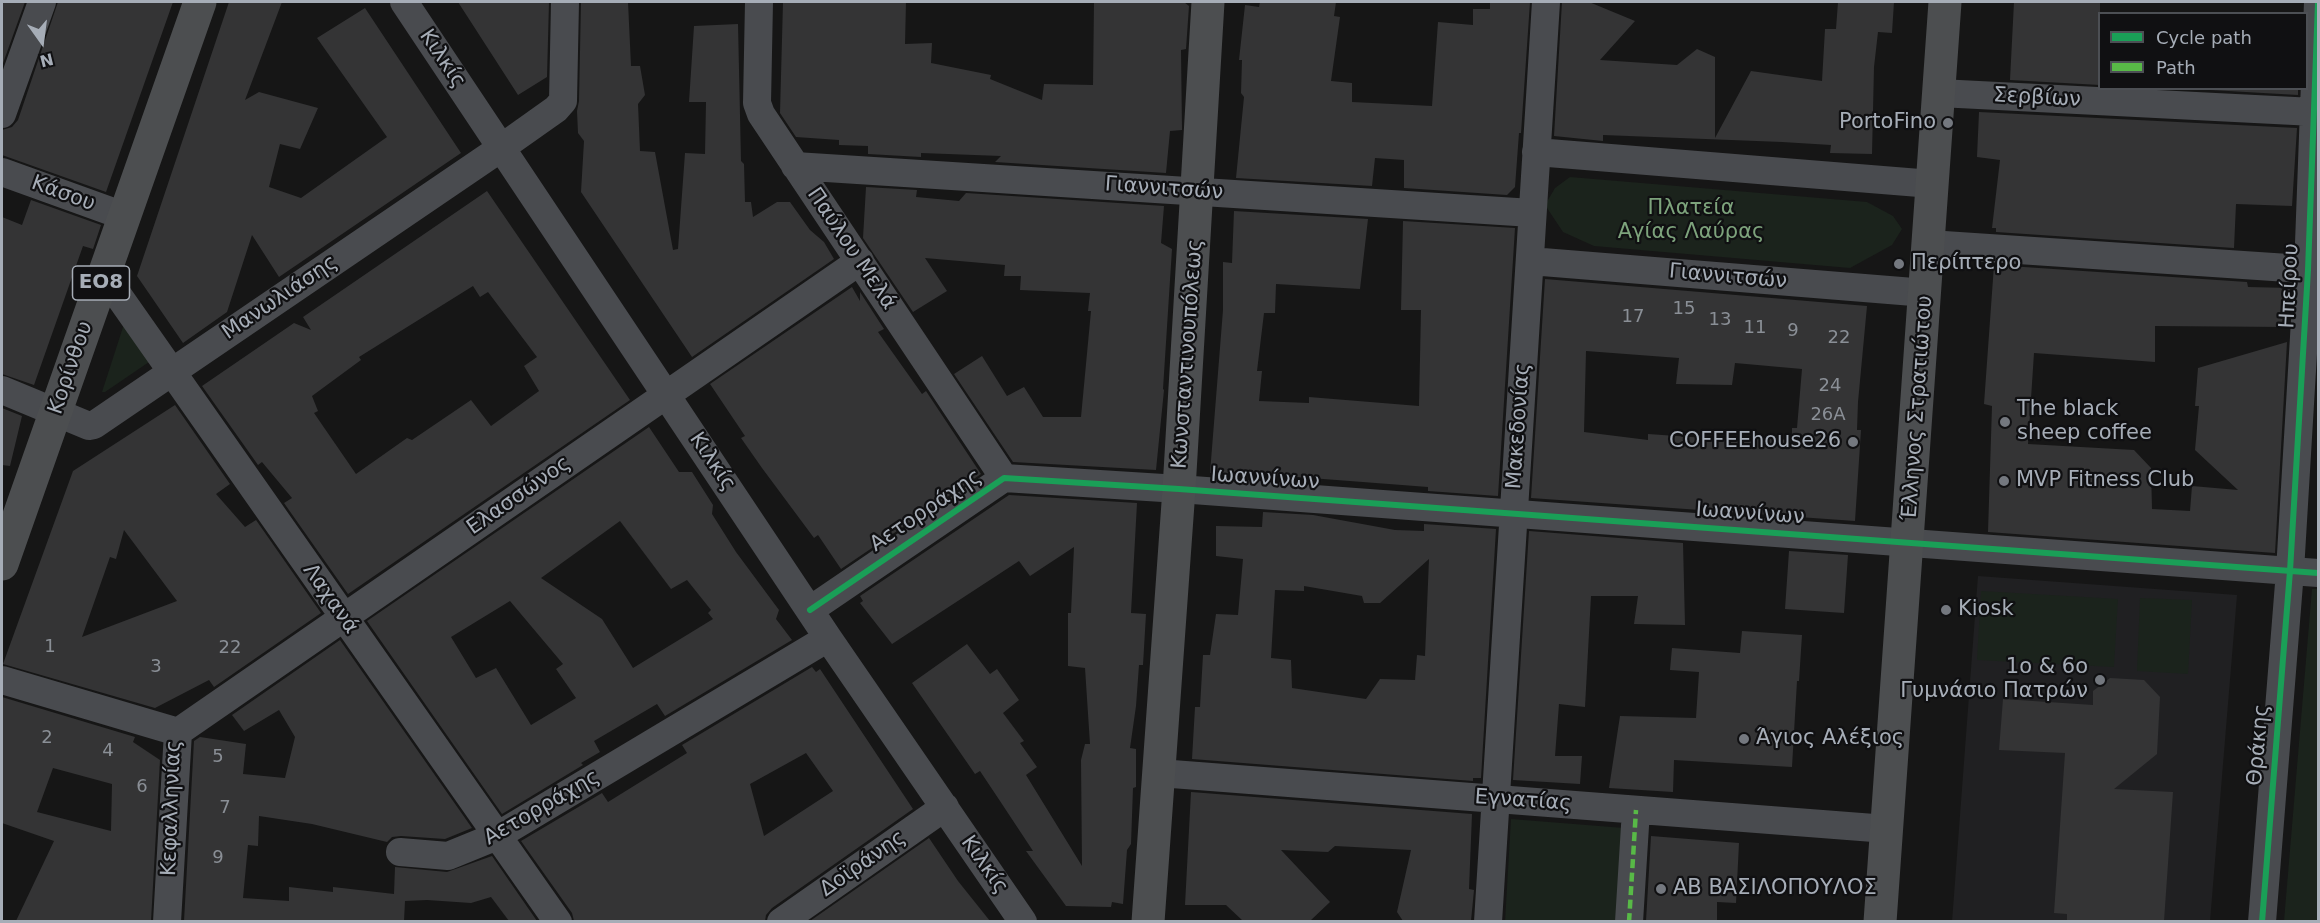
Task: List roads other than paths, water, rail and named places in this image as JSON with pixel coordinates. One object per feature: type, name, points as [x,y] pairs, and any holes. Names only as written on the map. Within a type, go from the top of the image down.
[{"type":"main road","name":"Κορίνθου","points":[[2,564],[200,2]]},
{"type":"main road","name":"Κωνσταντινουπόλεως","points":[[1148,921],[1179,489],[1208,2]]},
{"type":"main road","name":"Έλληνος Στρατιώτου","points":[[1880,921],[1946,2]]},
{"type":"street","points":[[2,114],[42,2]]},
{"type":"street","name":"Κιλκίς","points":[[404,2],[828,638],[1023,921]]},
{"type":"street","name":"Μανωλιάσης","points":[[55,412],[89,426],[94,425],[556,109],[563,101],[565,2]]},
{"type":"street","name":"Παύλου Μελά","points":[[759,2],[757,103],[761,114],[1004,478]]},
{"type":"street","name":"Μακεδονίας","points":[[1488,921],[1546,2]]},
{"type":"street","name":"Ηπείρου","points":[[2290,571],[2313,270],[2314,112],[2318,2]]},
{"type":"street","name":"Σερβίων","points":[[1939,93],[2314,112]]},
{"type":"street","points":[[1536,152],[1932,184]]},
{"type":"street","name":"Γιαννιτσών","points":[[795,166],[1533,213]]},
{"type":"street","name":"Κάσου","points":[[2,172],[124,216]]},
{"type":"street","points":[[1929,244],[2313,270]]},
{"type":"street","name":"Ελασσώνος","points":[[178,732],[860,261]]},
{"type":"street","name":"Γιαννιτσών","points":[[1530,261],[1926,293]]},
{"type":"street","name":"Λαχανά","points":[[104,275],[558,921]]},
{"type":"street","points":[[2,390],[55,412]]},
{"type":"street","name":"Αετορράχης","points":[[810,610],[1004,478],[1179,489]]},
{"type":"street","name":"Ιωαννίνων","points":[[1179,489],[2319,573]]},
{"type":"street","name":"Θράκης","points":[[2262,921],[2290,571]]},
{"type":"street","name":"Αετορράχης","points":[[400,852],[448,856],[497,836],[828,638]]},
{"type":"street","name":"Κεφαλληνίας","points":[[2,680],[178,732],[167,921]]},
{"type":"street","name":"Εγνατίας","points":[[1159,773],[1887,829]]},
{"type":"street","name":"Δοϊράνης","points":[[781,921],[945,807]]},
{"type":"street","points":[[1629,921],[1636,810]]},
{"type":"place","name":"PortoFino","points":[[1948,123]]},
{"type":"place","name":"Περίπτερο","points":[[1899,264]]},
{"type":"place","name":"The black sheep coffee","points":[[2005,422]]},
{"type":"place","name":"COFFEEhouse26","points":[[1853,442]]},
{"type":"place","name":"MVP Fitness Club","points":[[2004,481]]},
{"type":"place","name":"Kiosk","points":[[1946,610]]},
{"type":"place","name":"1ο & 6ο Γυμνάσιο Πατρών","points":[[2100,680]]},
{"type":"place","name":"Άγιος Αλέξιος","points":[[1744,739]]},
{"type":"place","name":"ΑΒ ΒΑΣΙΛΟΠΟΥΛΟΣ","points":[[1661,889]]},
{"type":"park label","name":"Πλατεία Αγίας Λαύρας","points":[[1691,221]]}]
